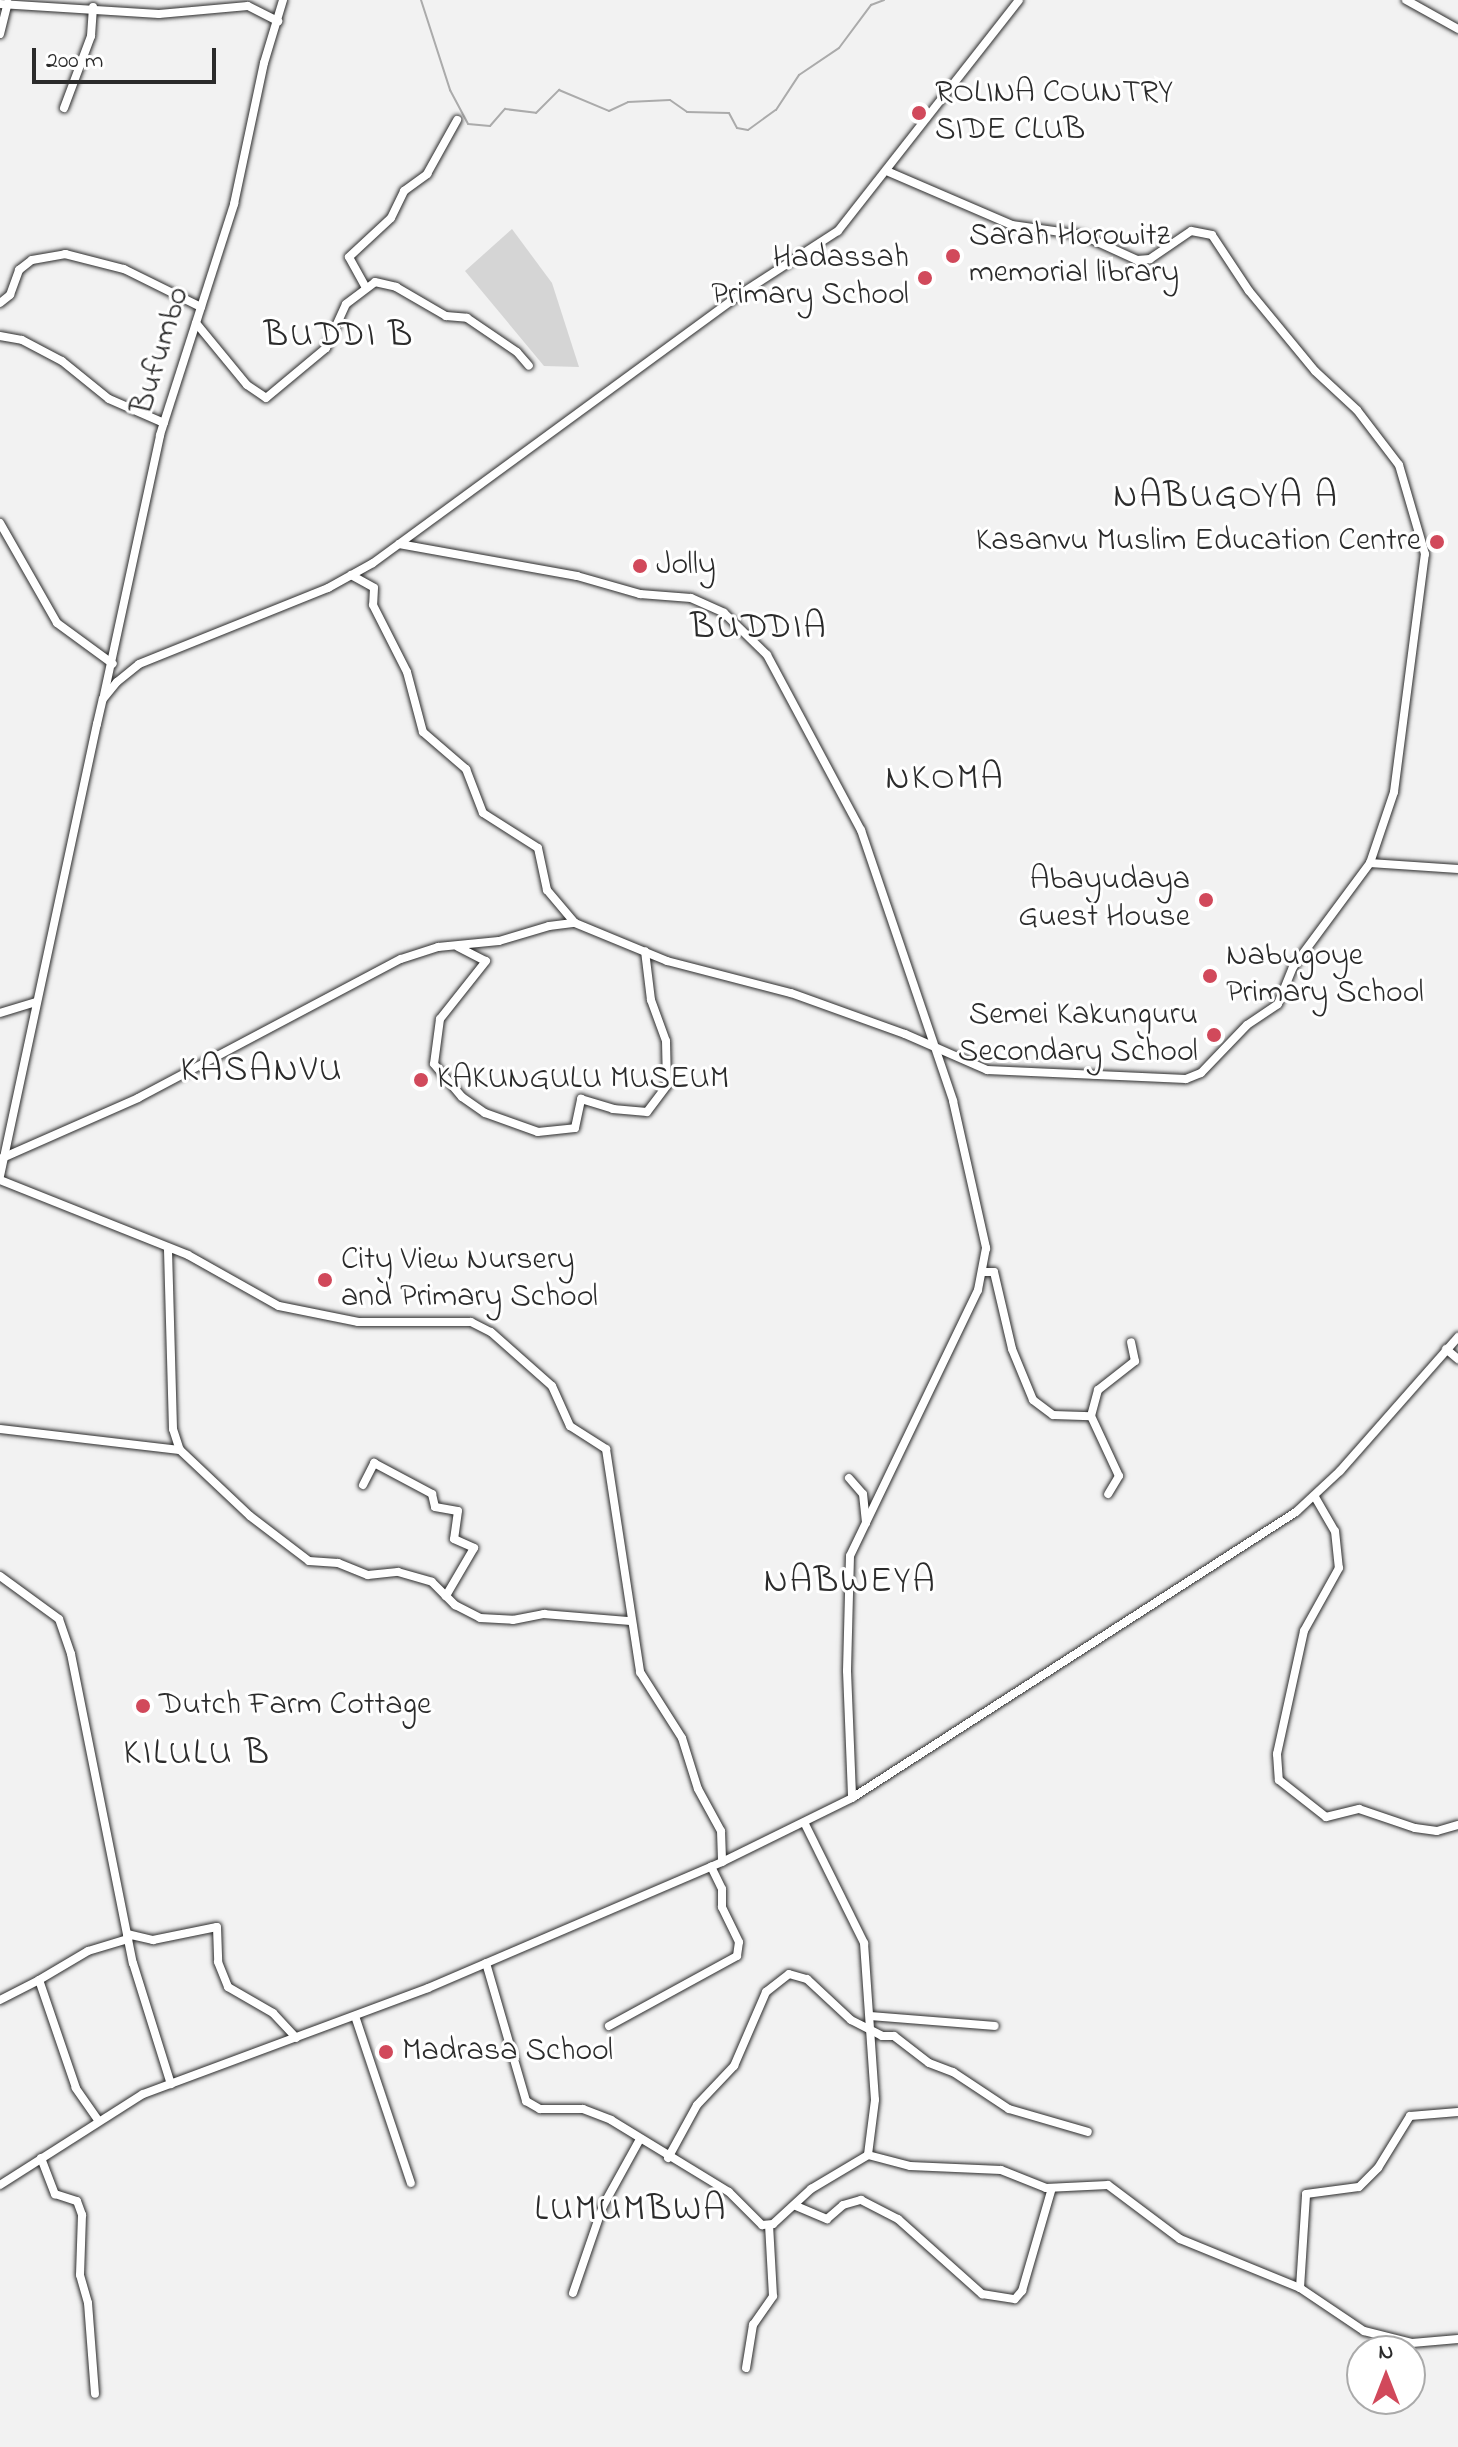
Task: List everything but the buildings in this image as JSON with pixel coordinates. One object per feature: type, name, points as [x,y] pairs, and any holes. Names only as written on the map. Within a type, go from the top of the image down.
[{"type":"street","name":"Bufumbo","points":[[0,1178],[35,1002],[113,664],[164,423],[234,204],[283,0]]},
{"type":"street","points":[[103,699],[139,664],[328,588],[399,544],[742,293],[838,231],[889,172],[1019,0]]},
{"type":"street","points":[[1406,0],[1458,29]]},
{"type":"street","points":[[0,34],[4,3],[159,14],[248,6],[278,21]]},
{"type":"street","points":[[64,108],[91,36],[93,7]]},
{"type":"street","points":[[365,286],[349,257],[391,218],[404,191],[427,174],[457,120]]},
{"type":"street","points":[[350,575],[374,588],[373,605],[407,672],[423,732],[430,744],[466,769],[483,813],[538,848],[556,906],[575,923],[645,951],[791,993],[987,1070],[1164,1080],[1199,1075],[1247,1025],[1278,1004],[1293,967],[1370,863],[1394,792],[1404,687],[1425,563],[1413,499],[1399,465],[1249,291],[1212,235],[1191,231],[1150,259],[1137,260],[1082,235],[1012,225],[889,172]]},
{"type":"street","points":[[0,303],[10,295],[19,270],[32,260],[65,254],[124,269],[201,307]]},
{"type":"street","points":[[196,323],[247,385],[266,398],[326,348],[346,304],[365,286],[379,282],[396,287],[446,316],[467,318],[517,352],[529,366]]},
{"type":"street","points":[[0,336],[22,340],[62,361],[109,399],[164,423]]},
{"type":"street","points":[[0,523],[57,623],[113,664]]},
{"type":"street","points":[[399,544],[560,573],[640,594],[691,598],[724,613],[755,637],[819,745],[838,794],[861,830],[915,981],[932,1047],[940,1064],[981,1216],[984,1272],[850,1556],[847,1575],[852,1798]]},
{"type":"street","points":[[1370,863],[1458,869]]},
{"type":"street","points":[[549,926],[556,906]]},
{"type":"street","points":[[2,1158],[56,1139],[401,959],[575,923]]},
{"type":"street","points":[[456,946],[486,961],[440,1019],[434,1064],[462,1097],[485,1113],[538,1132],[575,1128],[581,1099],[613,1109],[647,1112],[667,1085],[666,1041],[651,1000],[645,951]]},
{"type":"street","points":[[0,1013],[35,1002]]},
{"type":"street","points":[[940,1064],[960,1061]]},
{"type":"street","points":[[0,1178],[97,1215],[168,1250],[203,1262],[279,1306],[314,1316],[358,1322],[471,1322],[491,1332],[552,1386],[570,1426],[606,1449],[640,1672],[676,1725],[698,1789],[721,1831],[722,1862]]},
{"type":"street","points":[[168,1250],[169,1400],[180,1450],[250,1516],[309,1561],[338,1563],[368,1575],[398,1572],[432,1582],[446,1596],[480,1618],[513,1620],[544,1614],[630,1621]]},
{"type":"street","points":[[984,1272],[994,1272],[1012,1349],[1033,1400],[1053,1415],[1091,1416]]},
{"type":"street","points":[[0,2185],[98,2120],[171,2084],[355,2016],[486,1963],[722,1862],[805,1824],[852,1798],[1251,1543],[1315,1497],[1458,1337]]},
{"type":"street","points":[[1108,1494],[1119,1476],[1091,1416],[1098,1390],[1135,1361],[1131,1342]]},
{"type":"street","points":[[1446,1349],[1458,1359]]},
{"type":"street","points":[[0,1429],[180,1450]]},
{"type":"street","points":[[363,1485],[374,1463],[432,1494],[435,1507],[458,1511],[454,1539],[474,1548],[446,1596]]},
{"type":"street","points":[[849,1478],[863,1494],[866,1524]]},
{"type":"street","points":[[1315,1497],[1335,1531],[1339,1568],[1304,1631],[1277,1754],[1279,1780],[1326,1817],[1359,1809],[1415,1828],[1437,1831],[1458,1825]]},
{"type":"street","points":[[0,1576],[59,1619],[105,1809],[127,1936],[171,2084]]},
{"type":"street","points":[[805,1824],[862,1933],[871,2016],[875,2116],[868,2155]]},
{"type":"street","points":[[609,2026],[737,1956],[739,1942],[722,1907],[722,1889],[711,1866]]},
{"type":"street","points":[[0,2000],[88,1951],[127,1936],[153,1940],[217,1927],[218,1962],[228,1987],[273,2013],[296,2038]]},
{"type":"street","points":[[486,1963],[526,2101],[540,2109],[583,2109],[729,2192],[757,2222],[769,2225],[796,2206],[811,2189],[868,2155],[910,2166],[1001,2170],[1052,2188],[1108,2185],[1180,2239],[1300,2288],[1343,2320],[1393,2341],[1458,2339]]},
{"type":"street","points":[[668,2158],[697,2105],[734,2066],[753,2014],[782,1976],[807,1979],[851,2020],[912,2047],[929,2063],[953,2072],[1009,2109],[1088,2132]]},
{"type":"street","points":[[39,1980],[76,2088],[98,2120]]},
{"type":"street","points":[[355,2016],[411,2183]]},
{"type":"street","points":[[871,2016],[995,2026]]},
{"type":"street","points":[[1300,2288],[1306,2194],[1359,2187],[1378,2168],[1410,2116],[1458,2112]]},
{"type":"street","points":[[573,2293],[603,2206],[640,2139]]},
{"type":"street","points":[[41,2158],[55,2194],[77,2201],[82,2215],[80,2275],[88,2303],[95,2394]]},
{"type":"street","points":[[796,2206],[827,2219],[843,2205],[861,2200],[898,2219],[982,2294],[1015,2299],[1022,2291],[1052,2188]]},
{"type":"street","points":[[746,2368],[753,2325],[773,2296],[769,2225]]},
{"type":"shaded area","points":[[512,229],[552,283],[579,367],[544,366],[465,271]]},
{"type":"waterway","points":[[421,0],[450,90],[468,124],[490,126],[505,109],[536,113],[559,90],[609,111],[628,102],[670,100],[687,112],[729,113],[737,128],[748,130],[776,110],[799,75],[839,48],[871,5],[884,0]]},
{"type":"place","name":"ROLINA COUNTRY SIDE CLUB","points":[[919,113]]},
{"type":"place","name":"Sarah Horowitz memorial library","points":[[953,256]]},
{"type":"place","name":"Hadassah Primary School","points":[[925,278]]},
{"type":"place","name":"Kasanvu Muslim Education Centre","points":[[1437,542]]},
{"type":"place","name":"Jolly","points":[[640,566]]},
{"type":"place","name":"Abayudaya Guest House","points":[[1206,900]]},
{"type":"place","name":"Nabugoye Primary School","points":[[1210,976]]},
{"type":"place","name":"Semei Kakunguru Secondary School","points":[[1214,1035]]},
{"type":"place","name":"KAKUNGULU MUSEUM","points":[[421,1080]]},
{"type":"place","name":"City View Nursery and Primary School","points":[[325,1280]]},
{"type":"place","name":"Dutch Farm Cottage","points":[[143,1706]]},
{"type":"place","name":"Madrasa School","points":[[386,2052]]},
{"type":"district","name":"BUDDI B","points":[[339,337]]},
{"type":"district","name":"NABUGOYA A","points":[[1226,498]]},
{"type":"district","name":"BUDDIA","points":[[759,629]]},
{"type":"district","name":"NKOMA","points":[[945,780]]},
{"type":"district","name":"KASANVU","points":[[262,1072]]},
{"type":"district","name":"NABWEYA","points":[[850,1583]]},
{"type":"district","name":"KILULU B","points":[[197,1755]]},
{"type":"district","name":"LUMUMBWA","points":[[631,2211]]}]
